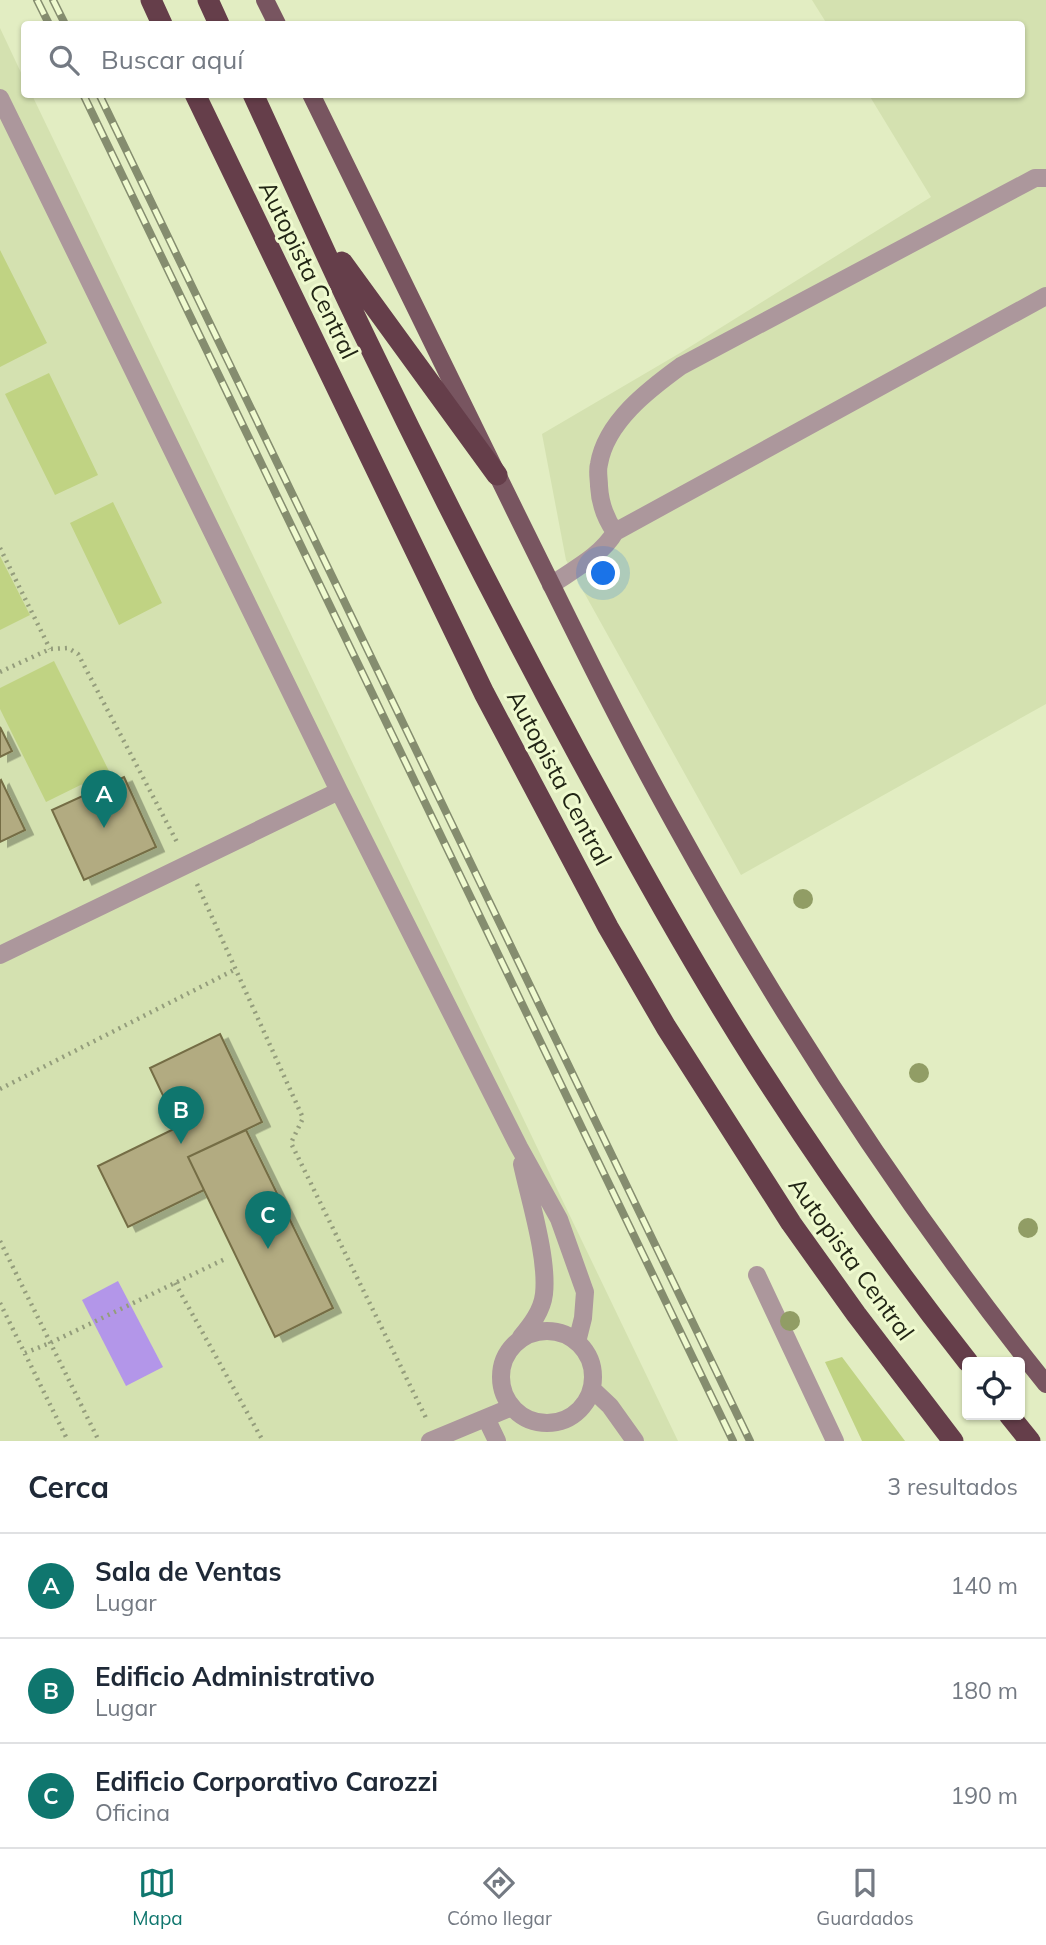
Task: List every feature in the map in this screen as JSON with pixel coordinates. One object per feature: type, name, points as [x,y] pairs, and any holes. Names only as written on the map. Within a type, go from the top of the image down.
[{"type":"highway","points":[[150,0],[160,21]]},
{"type":"highway","points":[[208,0],[218,21]]},
{"type":"highway","name":"Autopista Central","points":[[197,98],[484,693],[608,927],[666,1027],[791,1223],[856,1314],[954,1441]]},
{"type":"highway","name":"Autopista Central","points":[[255,98],[364,336],[443,498],[614,820],[706,981],[770,1084],[852,1207],[964,1357]]},
{"type":"highway","points":[[305,205],[354,281],[497,475]]},
{"type":"highway","points":[[1013,1420],[1030,1441]]},
{"type":"main road","points":[[265,0],[276,21]]},
{"type":"main road","points":[[313,98],[611,706],[675,825],[786,1011],[884,1163],[1046,1384]]},
{"type":"street","points":[[0,98],[339,791],[519,1147],[559,1219],[585,1292],[583,1318],[577,1342]]},
{"type":"street","points":[[0,115],[20,138]]},
{"type":"street","points":[[615,532],[606,519],[600,494],[598,465],[611,433],[656,384],[681,366],[1035,178],[1046,178]]},
{"type":"street","points":[[551,585],[599,551],[615,532],[1046,296]]},
{"type":"street","points":[[0,955],[339,791]]},
{"type":"street","points":[[516,1343],[540,1332],[553,1332],[565,1335],[586,1351],[594,1376],[587,1401],[578,1411],[555,1423],[529,1420],[512,1407],[503,1392],[501,1379],[508,1353],[516,1343],[534,1321],[544,1296],[543,1265],[519,1147]]},
{"type":"street","points":[[757,1275],[835,1441]]},
{"type":"street","points":[[592,1389],[610,1406],[635,1441]]},
{"type":"street","points":[[433,1440],[512,1407]]},
{"type":"street","points":[[486,1418],[497,1441]]},
{"type":"path","points":[[0,548],[50,649]]},
{"type":"path","points":[[0,672],[50,649],[68,648],[78,654],[188,864],[303,1118],[291,1143],[433,1440]]},
{"type":"path","points":[[0,1089],[236,970]]},
{"type":"path","points":[[0,1241],[99,1441]]},
{"type":"path","points":[[25,1353],[227,1258]]},
{"type":"path","points":[[175,1283],[263,1441]]},
{"type":"path","points":[[0,1303],[68,1441]]},
{"type":"shaded area","points":[[812,0],[1046,0],[1046,704],[741,875],[566,560],[542,434],[680,353],[931,197],[871,98],[1025,98],[1025,21],[825,21]]},
{"type":"shaded area","points":[[0,28],[21,73],[21,98],[33,98],[678,1441],[0,1441]]},
{"type":"shaded area","points":[[0,250],[47,343],[0,367]]},
{"type":"shaded area","points":[[49,373],[98,475],[55,495],[5,394]]},
{"type":"shaded area","points":[[113,502],[162,603],[119,625],[70,523]]},
{"type":"shaded area","points":[[0,556],[30,615],[0,630]]},
{"type":"shaded area","points":[[54,661],[109,771],[46,802],[0,709],[0,688]]},
{"type":"shaded area","points":[[118,1281],[163,1367],[126,1386],[82,1300]]},
{"type":"shaded area","points":[[842,1357],[905,1441],[862,1441],[825,1362]]},
{"type":"building","points":[[0,727],[12,751],[0,757]]},
{"type":"building","points":[[124,777],[156,847],[84,880],[52,810]]},
{"type":"building","points":[[0,781],[25,830],[0,842]]},
{"type":"building","points":[[220,1034],[262,1122],[188,1157],[204,1190],[128,1227],[98,1166],[178,1127],[150,1068]]},
{"type":"building","points":[[246,1130],[333,1308],[275,1337],[188,1157]]},
{"type":"railway","points":[[37,0],[48,21]]},
{"type":"railway","points":[[53,0],[64,21]]},
{"type":"railway","points":[[85,98],[733,1441]]},
{"type":"railway","points":[[101,98],[750,1441]]},
{"type":"place","name":"Sala de Ventas","points":[[104,828]]},
{"type":"place","name":"Edificio Administrativo","points":[[181,1144]]},
{"type":"place","name":"Edificio Corporativo Carozzi","points":[[268,1249]]}]
